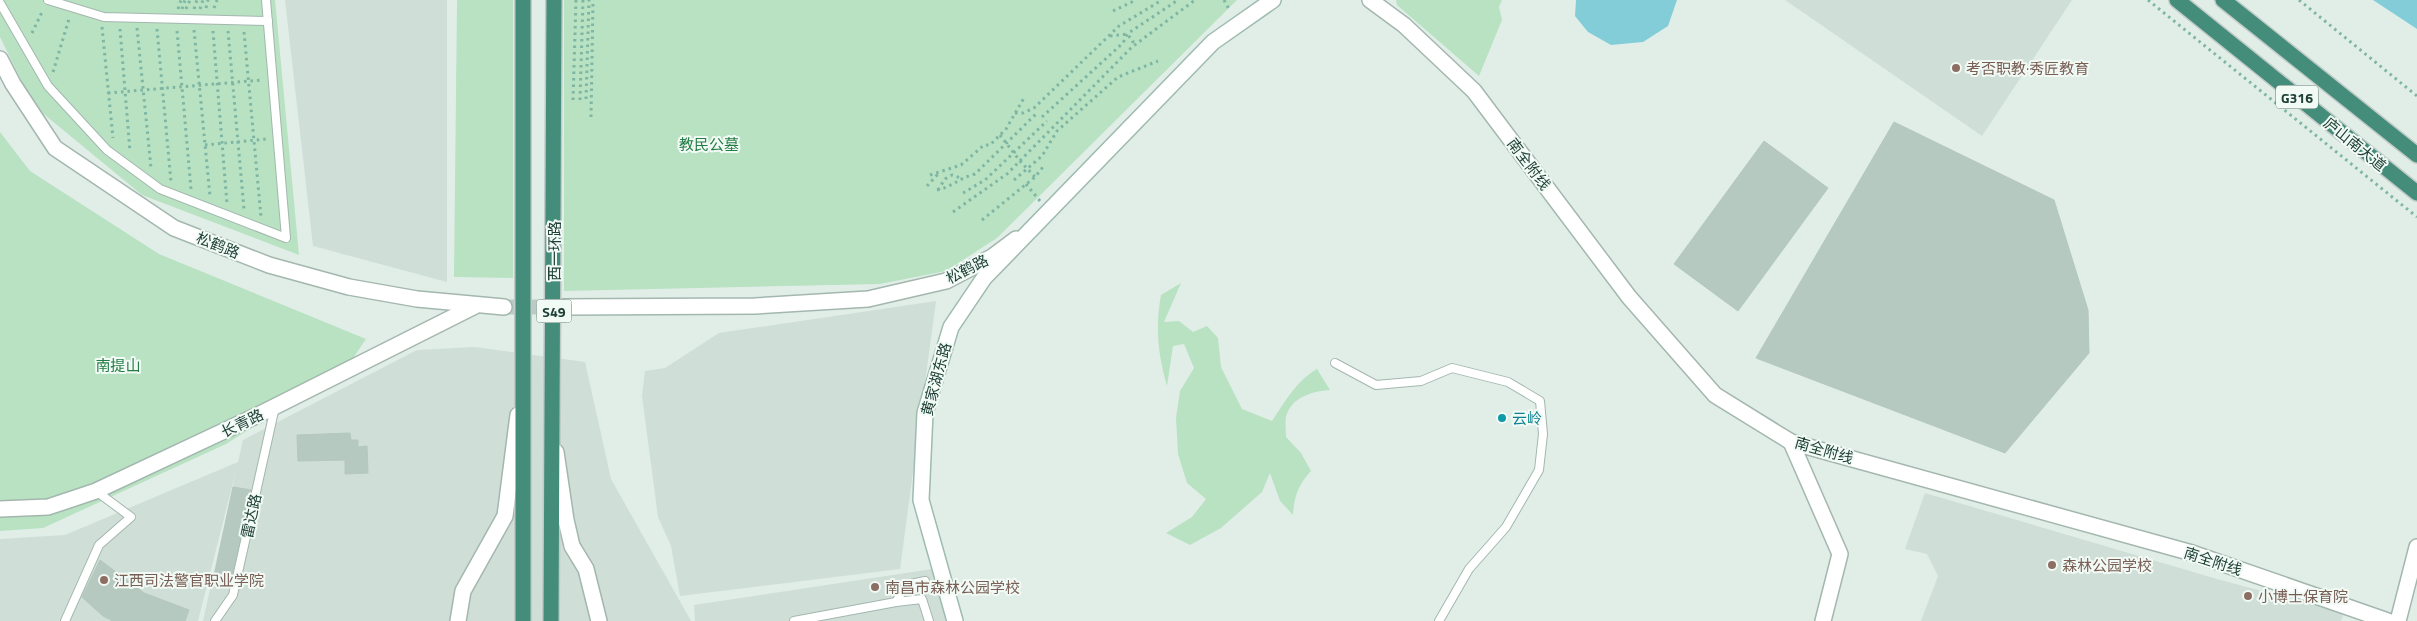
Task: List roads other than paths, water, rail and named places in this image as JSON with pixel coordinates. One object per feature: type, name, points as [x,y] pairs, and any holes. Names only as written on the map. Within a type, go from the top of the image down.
[{"type":"highway","name":"西一环路","points":[[523,621],[524,0]]},
{"type":"highway","name":"西一环路","points":[[551,621],[554,0]]},
{"type":"highway","name":"庐山南大道","points":[[2177,0],[2417,193]]},
{"type":"highway","name":"庐山南大道","points":[[2223,0],[2417,155]]},
{"type":"street","name":"松鹤路","points":[[563,307],[755,306],[868,300],[946,281],[992,257],[1036,225],[1213,42],[1272,0]]},
{"type":"street","name":"南全附线","points":[[1370,0],[1404,25],[1474,91],[1629,297],[1715,395],[1791,442],[2192,553],[2388,621]]},
{"type":"street","name":"松鹤路","points":[[0,60],[13,84],[55,148],[174,228],[269,265],[349,287],[417,300],[504,308]]},
{"type":"street","name":"黄家湖东路","points":[[954,621],[921,500],[925,413],[951,327],[984,278],[1036,225]]},
{"type":"street","name":"长青路","points":[[0,509],[48,507],[96,491],[275,406],[475,306]]},
{"type":"street","points":[[458,621],[463,591],[505,516],[524,374]]},
{"type":"street","points":[[552,421],[572,546],[586,569],[599,621]]},
{"type":"street","points":[[1791,442],[1840,554],[1823,621]]},
{"type":"street","points":[[2398,621],[2417,547]]},
{"type":"lane","points":[[0,3],[45,81],[107,150],[153,184],[172,194],[286,238],[266,0]]},
{"type":"lane","points":[[49,1],[101,17],[268,21]]},
{"type":"lane","points":[[1335,363],[1376,385],[1421,381],[1452,368],[1508,382],[1540,401],[1543,434],[1539,470],[1506,527],[1469,569],[1438,621]]},
{"type":"lane","name":"雷达路","points":[[215,621],[233,595],[275,406]]},
{"type":"lane","points":[[65,621],[99,545],[131,517],[96,491]]},
{"type":"lane","points":[[896,602],[906,584],[925,581]]},
{"type":"lane","points":[[794,621],[910,599],[922,599],[929,621]]},
{"type":"water","points":[[1576,0],[1677,0],[1668,26],[1643,42],[1611,45],[1588,32],[1575,16]]},
{"type":"water","points":[[2373,0],[2417,0],[2417,29]]},
{"type":"tunnel","points":[[504,307],[563,307]]},
{"type":"place","name":"考否职教·秀匠教育","points":[[1956,68]]},
{"type":"place","name":"云岭","points":[[1502,418]]},
{"type":"place","name":"森林公园学校","points":[[2052,565]]},
{"type":"place","name":"江西司法警官职业学院","points":[[104,580]]},
{"type":"place","name":"南昌市森林公园学校","points":[[875,587]]},
{"type":"place","name":"小博士保育院","points":[[2248,596]]},
{"type":"park label","name":"教民公墓","points":[[709,144]]},
{"type":"park label","name":"南提山","points":[[118,365]]}]
